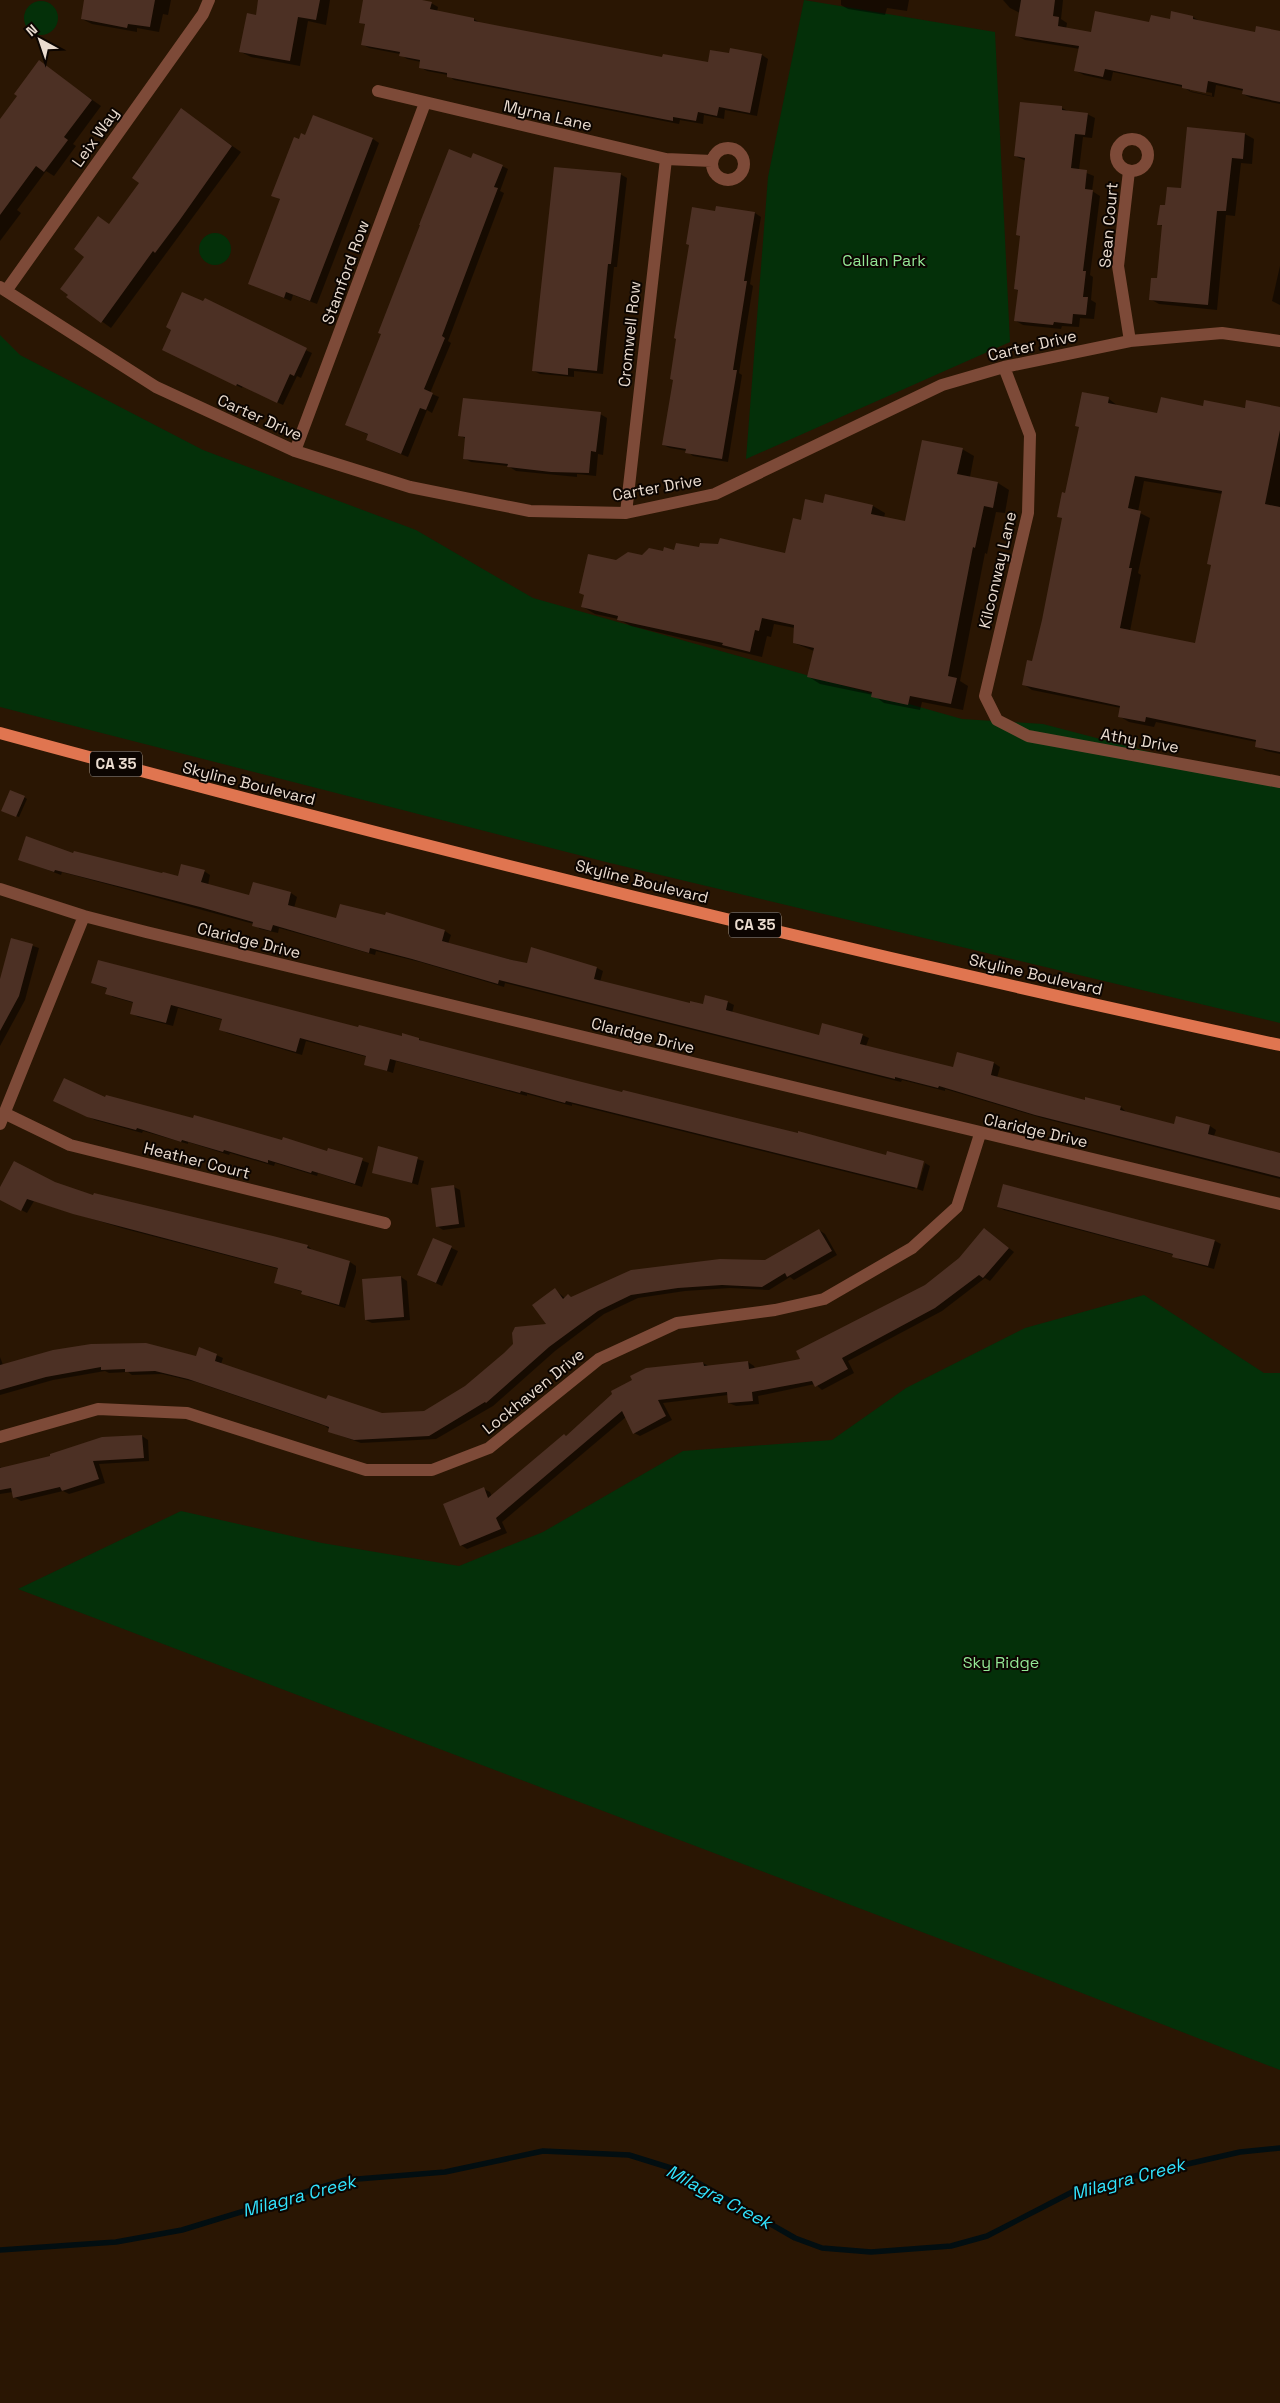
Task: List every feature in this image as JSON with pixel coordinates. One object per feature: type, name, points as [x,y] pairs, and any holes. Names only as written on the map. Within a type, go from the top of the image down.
[{"type":"main road","name":"Skyline Boulevard","points":[[0,732],[242,799],[815,940],[1280,1045]]},
{"type":"street","name":"Leix Way","points":[[3,289],[203,14],[209,0]]},
{"type":"street","name":"Myrna Lane","points":[[378,91],[666,159],[712,161]]},
{"type":"street","name":"Stamford Row","points":[[295,452],[425,103]]},
{"type":"street","name":"Cromwell Row","points":[[626,513],[666,159]]},
{"type":"street","name":"Sean Court","points":[[1129,171],[1118,266],[1130,341]]},
{"type":"street","name":"Carter Drive","points":[[3,289],[156,387],[295,452],[410,487],[530,511],[626,513],[715,494],[942,385],[1004,367],[1130,341],[1222,333],[1280,341]]},
{"type":"street","name":"Kilconway Lane","points":[[997,720],[985,696],[1028,513],[1030,435],[1004,367]]},
{"type":"street","name":"Athy Drive","points":[[997,720],[1028,736],[1280,782]]},
{"type":"street","name":"Claridge Drive","points":[[0,889],[84,916],[980,1134],[1280,1204]]},
{"type":"street","points":[[3,1119],[84,916]]},
{"type":"street","name":"Heather Court","points":[[3,1119],[70,1145],[385,1223]]},
{"type":"street","name":"Lockhaven Drive","points":[[0,1437],[98,1408],[187,1413],[366,1470],[432,1470],[489,1448],[599,1359],[677,1323],[776,1310],[824,1299],[912,1248],[957,1207],[980,1134]]},
{"type":"green space","name":"Callan Park","points":[[804,0],[995,32],[1010,342],[746,459],[768,177]]},
{"type":"green space","points":[[41,1],[48,2],[53,6],[57,11],[57,25],[53,30],[48,34],[41,35],[34,34],[29,30],[25,25],[24,18],[25,11],[29,6],[34,2]]},
{"type":"green space","points":[[215,233],[221,234],[226,238],[230,243],[230,255],[226,260],[221,264],[215,265],[209,264],[204,260],[200,255],[199,249],[200,243],[204,238],[209,234]]},
{"type":"green space","points":[[0,335],[20,355],[203,450],[416,530],[533,598],[962,719],[1043,724],[1280,786],[1280,1023],[610,863],[0,707]]},
{"type":"green space","name":"Sky Ridge","points":[[1144,1295],[1264,1373],[1280,1373],[1280,2070],[1038,1976],[18,1589],[181,1511],[322,1543],[459,1566],[543,1532],[683,1451],[832,1440],[906,1388],[1025,1328]]},
{"type":"building","points":[[84,0],[155,0],[150,27],[128,24],[127,28],[81,19]]},
{"type":"building","points":[[258,0],[320,0],[316,20],[298,17],[290,61],[239,52],[247,13],[256,15]]},
{"type":"building","points":[[363,0],[422,0],[432,2],[430,9],[474,18],[474,21],[662,57],[663,54],[708,62],[710,50],[729,53],[730,48],[762,54],[750,113],[719,107],[717,116],[698,112],[696,121],[673,117],[673,121],[447,77],[447,73],[419,68],[420,60],[399,56],[400,52],[361,45],[365,24],[359,23]]},
{"type":"building","points":[[1021,0],[1055,0],[1053,16],[1059,17],[1058,26],[1091,32],[1095,11],[1149,22],[1151,15],[1170,19],[1171,11],[1193,16],[1193,19],[1255,32],[1256,26],[1280,31],[1280,102],[1242,94],[1243,89],[1208,81],[1206,93],[1182,88],[1182,85],[1105,69],[1103,77],[1074,71],[1079,46],[1015,36]]},
{"type":"building","points":[[39,60],[92,100],[64,137],[68,140],[44,172],[36,166],[0,215],[0,119],[17,96],[14,94]]},
{"type":"building","points":[[1020,102],[1062,106],[1062,110],[1088,113],[1085,135],[1075,134],[1071,168],[1087,170],[1085,189],[1093,190],[1083,271],[1086,271],[1083,297],[1088,297],[1086,315],[1073,314],[1072,324],[1054,322],[1053,325],[1014,321],[1018,290],[1014,289],[1020,236],[1016,235],[1025,158],[1014,156]]},
{"type":"building","points":[[181,108],[232,146],[179,221],[155,253],[153,251],[101,323],[66,297],[68,295],[60,289],[84,257],[74,249],[98,216],[109,224],[139,183],[132,178]]},
{"type":"building","points":[[313,115],[373,138],[310,301],[286,292],[284,298],[248,284],[280,199],[271,196],[294,137],[299,139],[301,133],[305,135]]},
{"type":"building","points":[[1187,127],[1245,133],[1243,159],[1232,158],[1226,211],[1217,211],[1208,305],[1149,300],[1151,278],[1157,278],[1162,225],[1157,225],[1160,205],[1165,205],[1167,187],[1181,188]]},
{"type":"building","points":[[449,149],[471,158],[473,153],[503,165],[494,187],[498,188],[442,336],[445,338],[424,389],[433,393],[426,410],[420,408],[401,454],[366,440],[368,434],[345,425],[381,334],[378,333]]},
{"type":"building","points":[[554,167],[621,173],[611,264],[608,264],[597,371],[568,368],[568,375],[532,371]]},
{"type":"building","points":[[716,206],[755,212],[744,281],[747,281],[733,370],[737,370],[722,459],[685,453],[686,449],[662,445],[673,380],[670,379],[676,339],[674,338],[689,245],[686,244],[692,207],[715,211]]},
{"type":"building","points":[[182,292],[203,301],[205,298],[307,348],[294,376],[290,374],[277,403],[237,384],[236,386],[162,350],[171,330],[166,327]]},
{"type":"building","points":[[1082,392],[1109,397],[1108,403],[1157,413],[1161,397],[1203,406],[1204,400],[1245,408],[1246,400],[1280,407],[1280,430],[1265,504],[1280,507],[1280,752],[1255,747],[1256,740],[1146,717],[1145,722],[1118,717],[1120,706],[1022,685],[1027,660],[1032,661],[1042,620],[1062,518],[1057,517],[1062,492],[1065,493],[1079,427],[1075,426]],"holes":[[[1135,476],[1222,491],[1207,564],[1211,565],[1195,643],[1120,628],[1132,568],[1129,568],[1141,511],[1128,508]]]},
{"type":"building","points":[[463,398],[601,412],[596,452],[591,451],[589,473],[551,472],[507,467],[508,464],[463,459],[465,437],[458,436]]},
{"type":"building","points":[[922,440],[963,448],[957,474],[998,482],[993,508],[984,506],[975,548],[973,547],[948,676],[957,678],[951,704],[910,696],[908,705],[871,697],[872,692],[807,677],[814,648],[793,643],[794,625],[762,618],[759,631],[755,630],[750,652],[722,645],[723,643],[617,620],[618,616],[581,607],[584,595],[579,593],[588,554],[616,560],[628,552],[642,555],[649,548],[663,551],[664,547],[674,550],[676,543],[699,547],[700,543],[718,544],[720,538],[785,553],[793,518],[801,520],[805,499],[823,503],[825,494],[873,505],[871,514],[905,521]]},
{"type":"building","points":[[10,790],[25,796],[16,817],[1,811]]},
{"type":"building","points":[[26,836],[73,853],[74,851],[162,873],[178,876],[181,864],[205,870],[201,882],[249,895],[253,882],[291,892],[288,905],[336,918],[340,904],[385,915],[386,912],[445,930],[442,941],[512,960],[527,963],[531,947],[597,967],[594,979],[690,1003],[690,1001],[703,1004],[705,995],[728,1001],[726,1010],[819,1035],[822,1023],[863,1034],[860,1044],[953,1067],[957,1052],[994,1062],[991,1075],[1085,1100],[1085,1097],[1121,1106],[1120,1110],[1174,1124],[1176,1116],[1210,1125],[1208,1134],[1280,1153],[1280,1177],[1035,1115],[939,1086],[938,1088],[895,1077],[895,1079],[499,980],[498,984],[370,948],[369,953],[273,925],[271,931],[252,926],[253,922],[200,907],[55,870],[54,872],[18,860]]},
{"type":"building","points":[[11,938],[33,944],[19,996],[0,1031],[0,979]]},
{"type":"building","points":[[98,960],[358,1027],[359,1025],[402,1036],[402,1033],[419,1038],[419,1040],[622,1092],[623,1090],[798,1133],[798,1131],[886,1155],[887,1151],[924,1161],[917,1188],[566,1101],[565,1103],[521,1091],[520,1093],[390,1059],[387,1071],[364,1065],[366,1056],[300,1038],[296,1052],[219,1030],[222,1019],[171,1005],[166,1023],[130,1014],[133,1002],[105,994],[107,988],[91,983]]},
{"type":"building","points":[[64,1078],[105,1097],[106,1095],[193,1118],[194,1115],[282,1140],[283,1137],[327,1151],[328,1148],[363,1158],[355,1184],[268,1160],[268,1163],[224,1150],[223,1152],[182,1140],[181,1142],[137,1128],[136,1130],[87,1117],[53,1101]]},
{"type":"building","points":[[378,1146],[418,1157],[412,1183],[372,1173]]},
{"type":"building","points":[[14,1161],[55,1182],[93,1195],[94,1193],[273,1236],[308,1245],[307,1248],[350,1261],[339,1305],[301,1294],[302,1291],[274,1283],[278,1268],[73,1214],[27,1199],[21,1211],[0,1200],[0,1187]]},
{"type":"building","points":[[1003,1184],[1215,1240],[1208,1266],[1172,1257],[1173,1254],[997,1207]]},
{"type":"building","points":[[454,1185],[459,1224],[436,1227],[431,1188]]},
{"type":"building","points":[[984,1228],[1009,1248],[983,1278],[979,1275],[935,1308],[842,1358],[848,1369],[815,1387],[812,1381],[752,1392],[753,1401],[728,1403],[727,1392],[658,1400],[666,1416],[633,1434],[622,1411],[496,1518],[501,1529],[460,1546],[443,1504],[484,1487],[488,1498],[564,1434],[566,1436],[612,1394],[611,1391],[632,1380],[630,1376],[646,1368],[703,1362],[704,1366],[748,1361],[749,1369],[800,1359],[796,1351],[925,1285],[959,1258]]},
{"type":"building","points":[[819,1229],[832,1251],[787,1277],[785,1273],[762,1287],[722,1285],[678,1288],[631,1295],[598,1311],[549,1347],[486,1403],[429,1436],[354,1440],[328,1432],[329,1427],[318,1423],[188,1379],[155,1371],[125,1372],[125,1369],[101,1370],[101,1367],[46,1377],[0,1390],[0,1365],[53,1350],[91,1344],[146,1343],[196,1356],[199,1347],[217,1354],[215,1361],[326,1399],[328,1395],[382,1413],[424,1411],[465,1386],[504,1353],[513,1344],[512,1333],[515,1327],[546,1324],[532,1305],[555,1288],[563,1299],[568,1294],[571,1297],[631,1270],[720,1259],[765,1260]]},
{"type":"building","points":[[433,1238],[452,1246],[436,1283],[417,1275]]},
{"type":"building","points":[[401,1276],[404,1317],[365,1320],[362,1279]]},
{"type":"building","points":[[142,1435],[144,1458],[93,1461],[99,1479],[62,1491],[60,1487],[13,1498],[11,1488],[0,1490],[0,1468],[50,1456],[50,1454],[102,1437]]},
{"type":"waterway","name":"Milagra Creek","points":[[0,2250],[116,2242],[182,2230],[345,2180],[445,2172],[543,2151],[629,2155],[674,2169],[795,2238],[822,2248],[871,2252],[951,2246],[987,2236],[1078,2189],[1240,2152],[1280,2148]]}]
